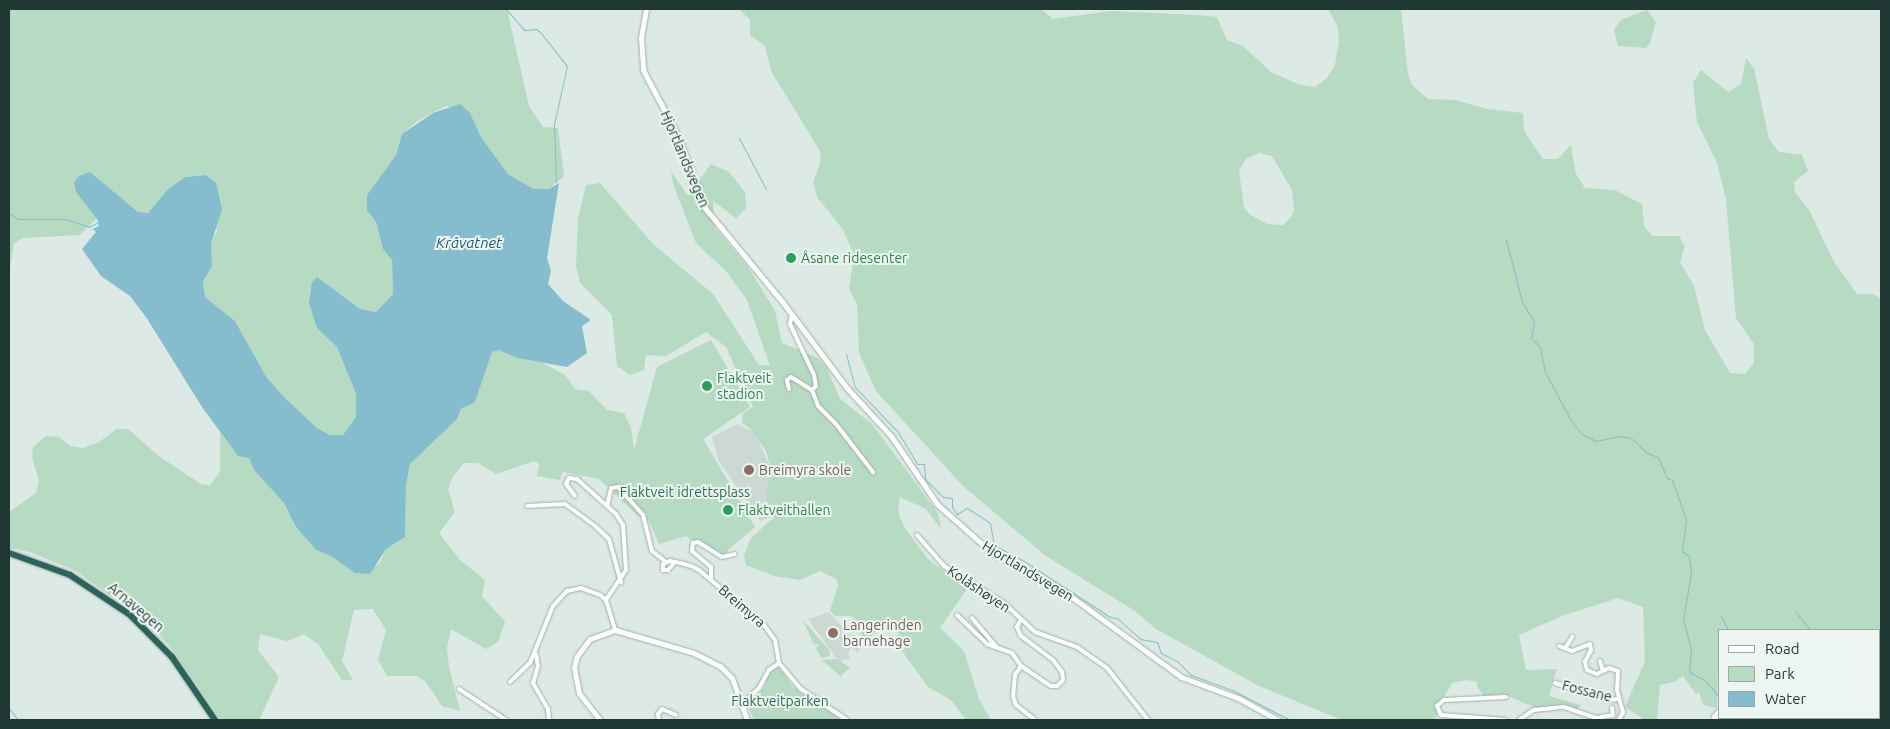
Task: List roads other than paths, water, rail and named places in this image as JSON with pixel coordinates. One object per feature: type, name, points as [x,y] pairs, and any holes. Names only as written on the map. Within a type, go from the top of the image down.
[{"type":"highway","name":"Arnavegen","points":[[9,553],[37,561],[77,579],[129,614],[166,650],[215,720]]},
{"type":"street","name":"Hjortlandsvegen","points":[[646,9],[641,38],[643,70],[678,136],[705,208],[792,315],[846,387],[891,436],[937,504],[991,552],[1069,595],[1181,676],[1238,698],[1278,720]]},
{"type":"street","name":"Hjortlandsvegen","points":[[792,315],[790,324],[814,375],[816,386],[812,390],[818,406],[836,424],[873,472]]},
{"type":"street","points":[[789,389],[787,380],[791,377],[812,390]]},
{"type":"street","points":[[575,496],[566,484],[569,478],[577,479],[607,506],[620,520],[624,531],[627,565],[621,582],[606,600]]},
{"type":"street","points":[[607,506],[611,488],[618,487],[642,515],[652,551],[666,562]]},
{"type":"street","points":[[527,506],[564,504],[595,526],[609,539],[621,582]]},
{"type":"street","name":"Kolåshøyen","points":[[917,535],[944,566],[1004,603],[1045,637],[1077,647],[1107,668],[1148,720]]},
{"type":"street","name":"Breimyra","points":[[712,579],[711,567],[692,551],[693,543],[698,542],[722,557],[735,554]]},
{"type":"street","name":"Breimyra","points":[[675,562],[666,571],[662,567],[666,562],[675,562],[699,570],[712,579],[770,631],[776,643],[779,662],[801,689],[847,720]]},
{"type":"street","points":[[510,682],[524,670],[536,654],[553,606],[562,594],[581,588],[606,600],[615,630]]},
{"type":"street","name":"Kolåshøyen","points":[[957,615],[980,638],[1012,653],[1021,666],[1050,686],[1057,686],[1063,680],[1062,672],[1053,660],[1021,636],[1017,627],[1021,619]]},
{"type":"street","name":"Kolåshøyen","points":[[972,618],[996,647]]},
{"type":"street","points":[[600,720],[579,693],[574,668],[577,656],[590,639],[615,630],[709,659],[732,678],[747,720]]},
{"type":"street","points":[[1566,647],[1572,637]]},
{"type":"street","name":"Fossane","points":[[1559,646],[1566,647],[1572,651],[1590,644],[1591,650],[1585,666],[1593,674],[1603,671],[1618,671],[1619,699],[1623,712],[1619,720]]},
{"type":"street","points":[[536,654],[538,666],[533,680],[548,709],[549,720]]},
{"type":"street","name":"Fossane","points":[[1600,661],[1603,671]]},
{"type":"street","points":[[742,704],[754,694],[769,670],[779,662]]},
{"type":"street","points":[[1021,666],[1016,675],[1013,696],[1016,705],[1034,719]]},
{"type":"street","name":"Fossane","points":[[1555,683],[1609,700],[1619,699]]},
{"type":"street","points":[[459,689],[506,720]]},
{"type":"street","points":[[1505,720],[1441,715],[1437,706],[1444,700],[1506,697]]},
{"type":"street","name":"Fossane","points":[[1519,720],[1534,710],[1564,707],[1600,719],[1613,715],[1612,708]]},
{"type":"street","points":[[658,720],[658,713],[662,709],[676,715]]},
{"type":"street","points":[[1465,712],[1465,717]]},
{"type":"water","name":"Kråvatnet","points":[[460,104],[470,113],[481,137],[508,174],[534,189],[549,189],[559,183],[547,258],[551,271],[548,284],[563,301],[591,320],[582,326],[587,353],[567,367],[517,358],[499,350],[492,352],[475,402],[461,409],[457,419],[410,464],[406,485],[405,537],[386,549],[370,574],[355,573],[331,556],[316,550],[296,527],[284,503],[254,470],[249,458],[238,456],[202,407],[146,317],[130,296],[101,276],[82,249],[96,232],[93,229],[99,226],[97,219],[76,192],[74,182],[79,176],[90,172],[138,212],[148,213],[168,189],[185,177],[206,175],[216,183],[222,209],[211,244],[212,266],[203,282],[205,297],[235,321],[267,378],[284,397],[317,428],[330,435],[343,435],[356,417],[356,394],[337,347],[317,328],[309,303],[312,282],[317,277],[360,309],[376,312],[393,294],[392,260],[383,249],[376,222],[367,210],[367,195],[396,155],[402,134],[433,113]]},
{"type":"waterway","points":[[506,9],[524,30],[536,29],[540,32],[567,66],[554,124],[556,182]]},
{"type":"waterway","points":[[739,138],[766,189]]},
{"type":"waterway","points":[[9,213],[18,219],[65,219],[89,227],[98,222]]},
{"type":"waterway","points":[[1506,240],[1522,302],[1534,321],[1531,338],[1540,347],[1545,372],[1571,421],[1582,434],[1596,441],[1620,436],[1631,438],[1647,453],[1658,457],[1667,478],[1672,480],[1686,519],[1682,551],[1689,556],[1691,573],[1683,619],[1691,649],[1689,672],[1706,681],[1718,696]]},
{"type":"waterway","points":[[846,354],[855,387],[898,432],[917,464],[924,464],[925,479],[943,497],[952,498],[952,507],[957,514],[967,508],[990,523],[994,545],[1024,561],[1110,617],[1117,618],[1140,639],[1157,642],[1161,653],[1177,661],[1191,675],[1232,690],[1290,720]]},
{"type":"waterway","points":[[1795,611],[1809,629]]},
{"type":"waterway","points":[[1721,616],[1728,629]]},
{"type":"waterway","points":[[9,708],[18,720]]},
{"type":"place","name":"Åsane ridesenter","points":[[791,258]]},
{"type":"place","name":"Flaktveit stadion","points":[[707,386]]},
{"type":"place","name":"Breimyra skole","points":[[749,470]]},
{"type":"place","name":"Flaktveithallen","points":[[728,510]]},
{"type":"place","name":"Langerinden barnehage","points":[[833,633]]},
{"type":"park label","name":"Flaktveit idrettsplass","points":[[685,492]]},
{"type":"park label","name":"Flaktveitparken","points":[[780,701]]}]
